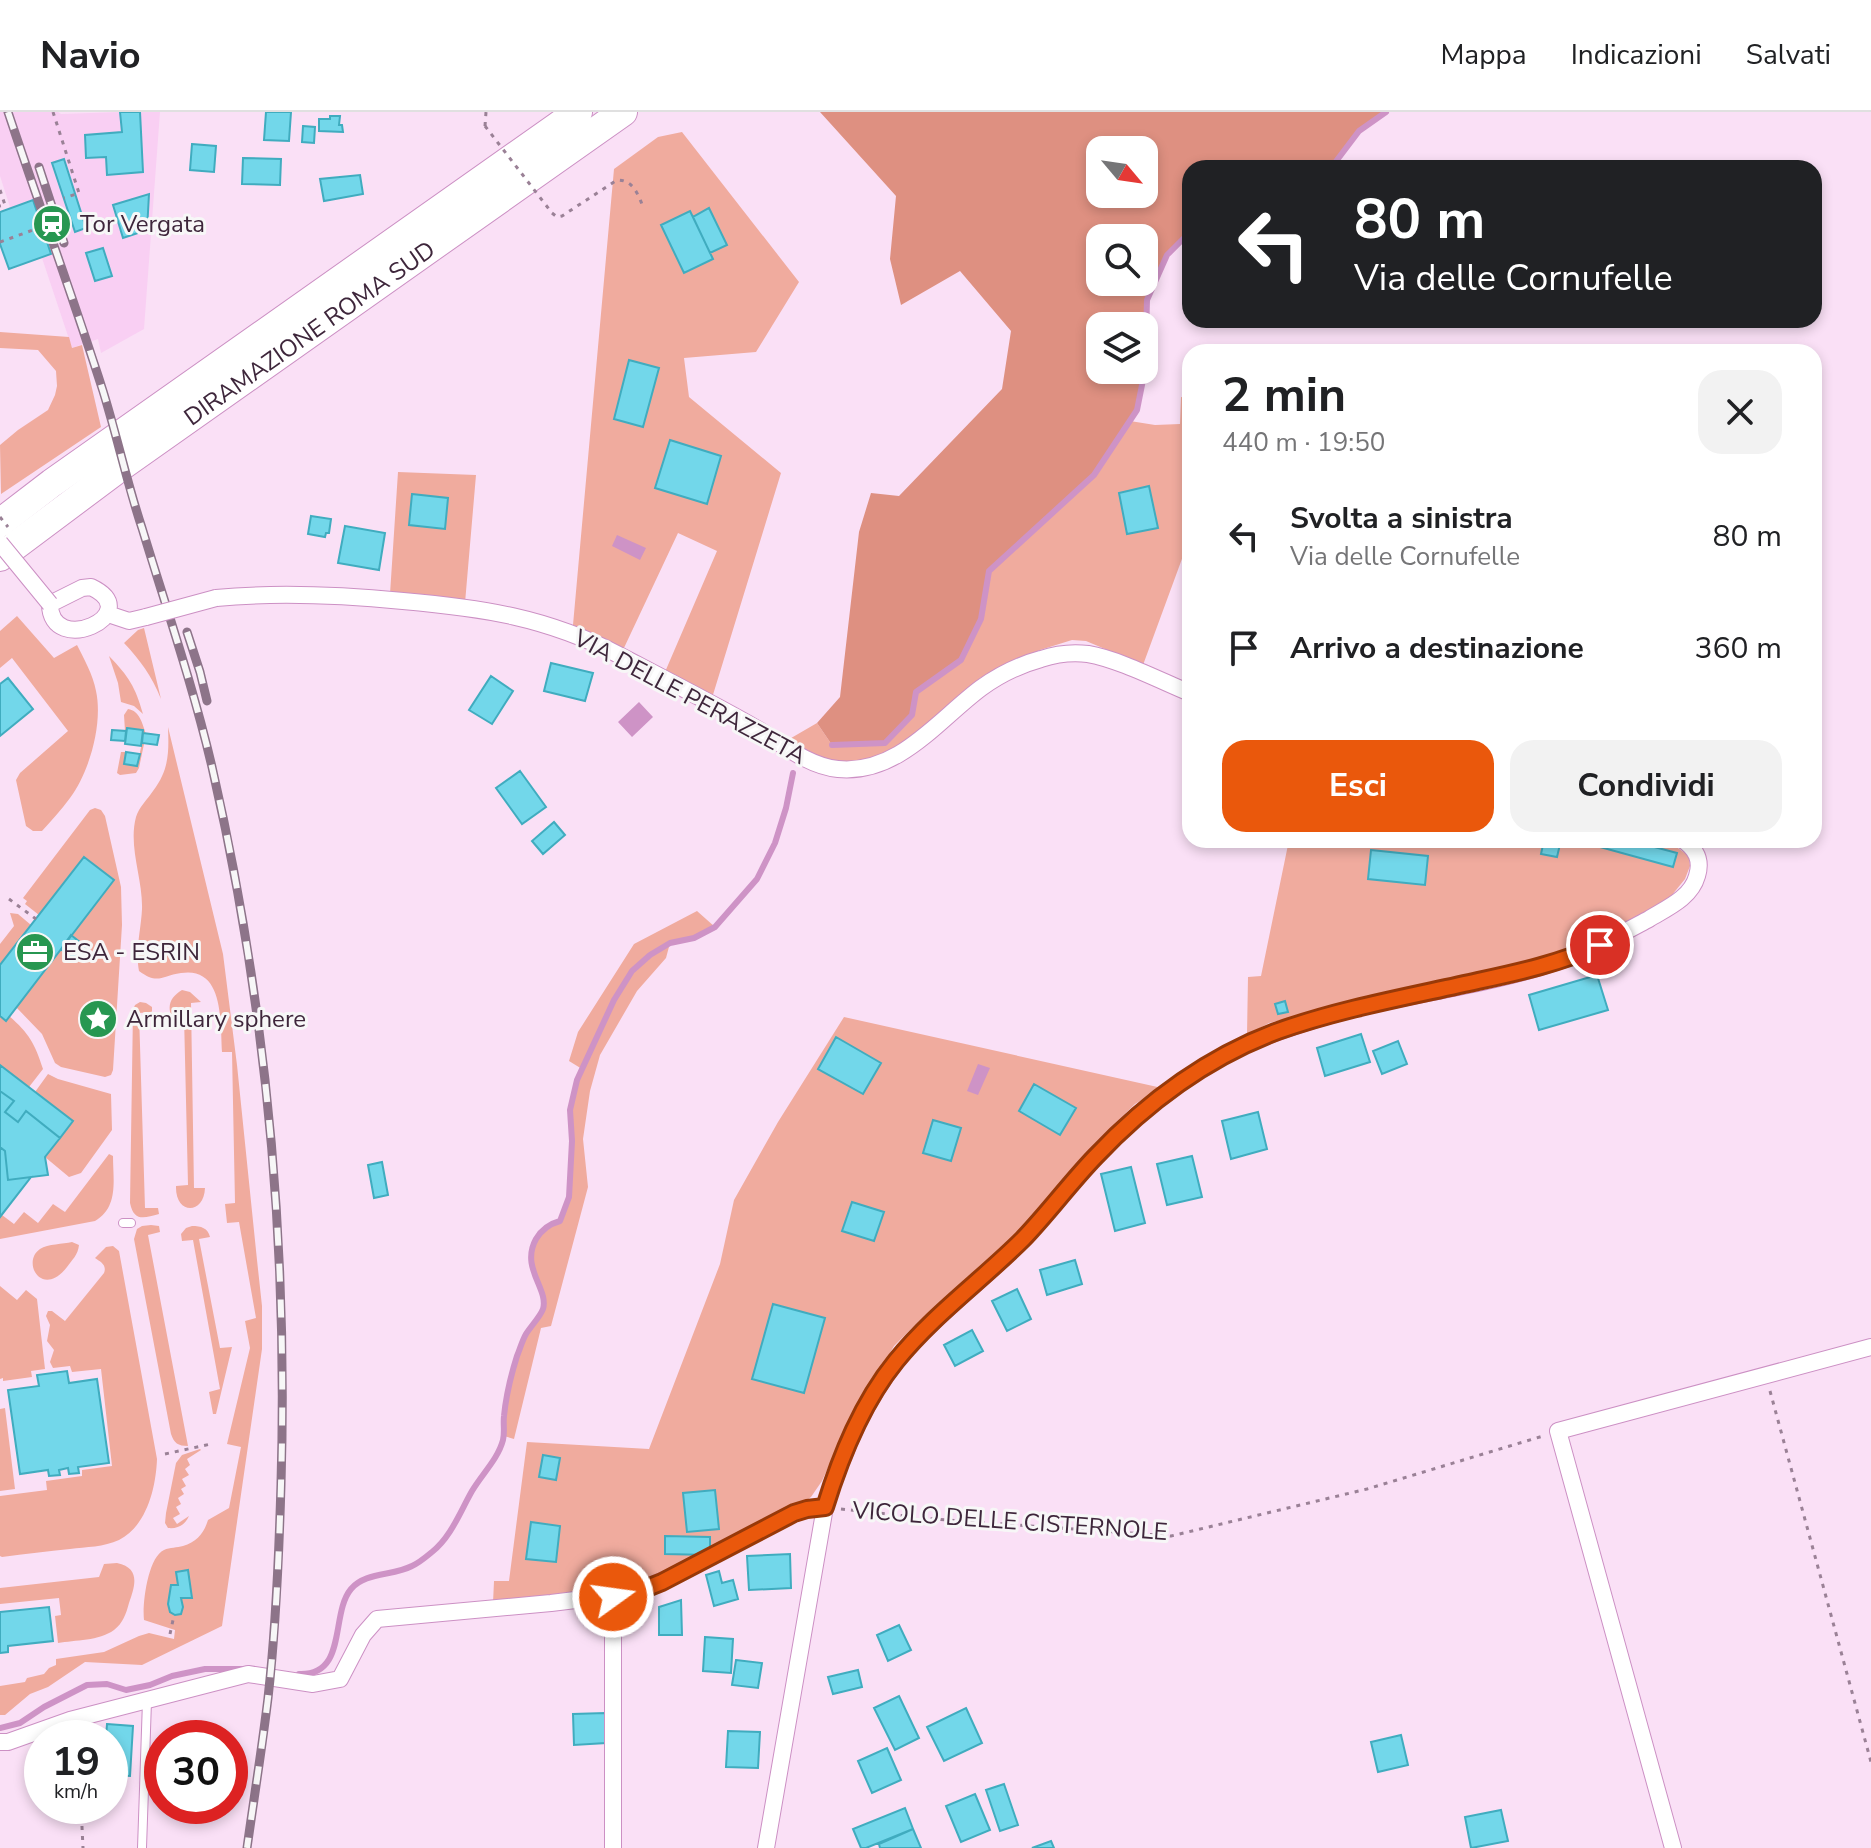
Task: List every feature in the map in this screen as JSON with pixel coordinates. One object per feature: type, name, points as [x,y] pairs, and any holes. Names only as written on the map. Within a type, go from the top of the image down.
[{"type":"highway","name":"DIRAMAZIONE ROMA SUD","points":[[0,523],[64,474],[578,112]]},
{"type":"highway","name":"DIRAMAZIONE ROMA SUD","points":[[0,557],[123,465],[623,112]]},
{"type":"street","name":"VIA DELLE PERAZZETA","points":[[0,543],[50,604],[54,621],[71,630],[98,624],[108,614],[129,621],[216,598],[290,595],[354,597],[473,608],[527,619],[604,647],[750,724],[805,758],[837,769],[874,764],[905,751],[983,686],[1018,667],[1052,656],[1073,653],[1097,656],[1182,690]]},
{"type":"street","points":[[50,604],[82,588],[91,587],[104,598],[108,614]]},
{"type":"street","points":[[766,1848],[825,1507],[859,1420],[897,1360],[1009,1253],[1093,1158],[1179,1083],[1215,1061],[1279,1031],[1364,1006],[1570,958],[1682,899],[1696,881],[1699,862],[1693,848]]},
{"type":"street","points":[[1673,1848],[1558,1431],[1871,1347]]},
{"type":"street","name":"VICOLO DELLE CISTERNOLE","points":[[0,1742],[70,1720],[248,1674],[313,1684],[340,1679],[363,1635],[377,1619],[613,1597],[642,1590],[794,1513],[825,1507]]},
{"type":"street","points":[[613,1597],[613,1848]]},
{"type":"lane","points":[[142,1848],[147,1700]]},
{"type":"path","points":[[53,112],[79,193],[64,198]]},
{"type":"path","points":[[486,112],[485,126],[557,217],[611,182],[622,180],[632,185],[644,209]]},
{"type":"path","points":[[0,190],[5,205],[0,206]]},
{"type":"path","points":[[0,242],[33,230]]},
{"type":"path","points":[[9,899],[36,919]]},
{"type":"path","points":[[1766,1376],[1871,1762]]},
{"type":"path","name":"VICOLO DELLE CISTERNOLE","points":[[825,1507],[934,1519],[1171,1536],[1367,1489],[1558,1431]]},
{"type":"path","points":[[165,1454],[211,1444]]},
{"type":"path","points":[[170,1634],[173,1620]]},
{"type":"path","points":[[82,1824],[83,1848]]},
{"type":"shaded area","points":[[0,112],[120,112],[122,132],[85,135],[86,157],[106,157],[107,175],[143,172],[140,112],[160,112],[144,329],[101,353],[98,339],[72,348],[42,258],[9,269],[0,244],[0,212],[10,207],[0,176]],"holes":[[[148,194],[147,230],[122,237],[113,205]],[[103,248],[112,276],[95,281],[86,253]]]},
{"type":"shaded area","points":[[820,112],[1386,112],[1359,131],[1337,160],[1182,160],[1182,240],[1167,255],[1158,275],[1158,224],[1086,224],[1086,296],[1149,296],[1147,312],[1086,312],[1086,384],[1142,384],[1137,410],[1094,475],[989,571],[981,619],[961,660],[916,692],[912,715],[885,743],[832,745],[817,723],[840,697],[859,532],[871,493],[899,496],[1002,389],[1011,331],[960,271],[901,305],[890,259],[896,196]]},
{"type":"shaded area","points":[[682,132],[799,282],[756,352],[684,358],[689,397],[781,473],[712,698],[665,672],[717,551],[678,533],[623,650],[573,625],[614,169],[658,137]]},
{"type":"shaded area","points":[[0,332],[69,337],[72,348],[82,345],[101,427],[1,494],[0,445],[48,410],[57,386],[56,371],[38,350],[0,348]]},
{"type":"shaded area","points":[[1181,397],[1182,559],[1143,665],[1086,641],[1072,640],[1040,650],[980,678],[932,725],[885,755],[855,763],[827,763],[786,741],[817,723],[832,745],[912,715],[916,692],[961,660],[981,619],[989,571],[1094,475],[1130,421],[1155,425],[1180,424]]},
{"type":"shaded area","points":[[398,472],[476,475],[465,603],[390,594]],"holes":[[[412,494],[448,498],[445,528],[409,525]]]},
{"type":"shaded area","points":[[617,535],[646,548],[640,560],[612,546]]},
{"type":"shaded area","points":[[17,616],[54,658],[77,645],[93,679],[98,704],[89,761],[70,798],[42,831],[33,831],[26,826],[16,780],[68,731],[12,658],[0,668],[0,631]]},
{"type":"shaded area","points":[[144,628],[161,699],[145,669],[124,643]]},
{"type":"shaded area","points":[[109,656],[130,682],[143,714],[134,706],[121,702]]},
{"type":"shaded area","points":[[639,702],[653,717],[632,737],[618,722]]},
{"type":"shaded area","points":[[128,709],[138,715],[146,734],[143,730],[127,728],[125,731],[124,715]]},
{"type":"shaded area","points":[[168,727],[223,954],[262,1306],[262,1349],[222,1626],[142,1665],[85,1662],[48,1687],[30,1694],[5,1715],[0,1715],[0,1686],[25,1682],[27,1678],[44,1674],[56,1665],[56,1659],[104,1652],[149,1633],[174,1639],[175,1630],[144,1620],[150,1571],[158,1554],[192,1542],[202,1533],[208,1520],[229,1508],[241,1447],[227,1444],[250,1348],[245,1321],[256,1318],[239,1222],[227,1223],[225,1204],[235,1203],[232,1052],[222,1052],[217,999],[206,978],[195,973],[181,973],[151,978],[139,971],[138,963],[142,898],[134,828],[139,810],[165,768]]},
{"type":"shaded area","points":[[142,743],[136,773],[117,773],[121,752],[126,752],[124,764],[137,766]]},
{"type":"shaded area","points":[[95,808],[105,816],[121,887],[122,925],[113,1070],[111,1075],[105,1077],[55,1063],[42,1034],[16,1007],[61,949],[75,960],[86,947],[71,935],[114,880],[84,857],[39,915],[25,904],[27,901],[23,898],[90,810]]},
{"type":"shaded area","points":[[1287,848],[1678,848],[1689,856],[1690,866],[1685,879],[1672,895],[1645,916],[1562,961],[1408,990],[1269,1023],[1247,1035],[1248,977],[1261,976]]},
{"type":"shaded area","points":[[697,911],[715,927],[694,938],[670,943],[666,958],[637,991],[600,1055],[590,1091],[583,1139],[588,1187],[551,1326],[541,1328],[514,1439],[504,1436],[506,1399],[514,1361],[523,1338],[543,1306],[533,1267],[533,1247],[541,1232],[560,1221],[569,1197],[570,1110],[582,1069],[569,1061],[578,1032],[634,944]]},
{"type":"shaded area","points":[[10,913],[18,914],[31,925],[0,965],[0,944],[14,926]]},
{"type":"shaded area","points":[[182,990],[190,992],[201,1002],[191,1003],[194,1188],[205,1188],[200,1203],[190,1208],[180,1202],[176,1186],[188,1185],[184,1016],[171,1015],[170,1007],[173,998]]},
{"type":"shaded area","points":[[140,1002],[152,1007],[152,1012],[139,1013],[145,1208],[158,1208],[159,1214],[144,1217],[134,1213],[130,1203],[133,1010]]},
{"type":"shaded area","points":[[0,1016],[6,1020],[9,1016],[16,1022],[37,1053],[43,1069],[29,1087],[0,1065]]},
{"type":"shaded area","points":[[844,1017],[1162,1088],[1135,1104],[1095,1143],[1025,1231],[894,1346],[811,1497],[786,1515],[643,1587],[493,1603],[494,1581],[509,1581],[527,1442],[649,1449],[720,1264],[734,1200],[778,1122]]},
{"type":"shaded area","points":[[978,1064],[990,1068],[978,1095],[967,1091]]},
{"type":"shaded area","points":[[48,1074],[111,1094],[112,1130],[81,1173],[69,1177],[45,1157],[72,1121],[35,1092]]},
{"type":"shaded area","points":[[109,1154],[113,1156],[114,1183],[111,1201],[103,1215],[95,1221],[0,1239],[2,1215],[14,1224],[24,1212],[38,1223],[53,1204],[65,1212]]},
{"type":"shaded area","points":[[159,1226],[160,1232],[148,1235],[188,1446],[177,1443],[171,1434],[134,1239],[137,1229]]},
{"type":"shaded area","points":[[192,1226],[204,1228],[210,1237],[199,1239],[220,1348],[232,1347],[216,1414],[213,1414],[209,1392],[220,1389],[193,1240],[182,1241],[181,1234]]},
{"type":"shaded area","points":[[72,1242],[79,1245],[77,1252],[58,1276],[50,1280],[37,1275],[33,1262],[40,1249]]},
{"type":"shaded area","points":[[113,1246],[119,1251],[157,1459],[155,1482],[148,1505],[137,1525],[119,1540],[95,1546],[2,1557],[0,1496],[47,1490],[46,1481],[82,1476],[82,1470],[112,1466],[101,1369],[72,1372],[70,1366],[53,1368],[50,1362],[54,1350],[47,1341],[50,1325],[46,1316],[48,1311],[52,1311],[65,1321],[104,1273],[104,1266],[95,1258],[106,1247]]},
{"type":"shaded area","points":[[0,1286],[17,1300],[26,1290],[37,1299],[45,1369],[31,1371],[32,1377],[0,1379]]},
{"type":"shaded area","points":[[5,1408],[15,1489],[0,1491],[0,1409]]},
{"type":"shaded area","points":[[200,1449],[187,1459],[190,1465],[185,1469],[189,1475],[182,1479],[186,1486],[181,1489],[184,1494],[178,1498],[181,1504],[176,1507],[180,1514],[173,1518],[177,1524],[189,1516],[181,1526],[168,1528],[166,1513],[176,1463],[182,1455]]},
{"type":"shaded area","points":[[104,1564],[125,1565],[133,1573],[133,1590],[122,1621],[114,1630],[101,1636],[58,1643],[55,1616],[61,1615],[59,1598],[0,1604],[0,1588],[99,1577]]},
{"type":"building","points":[[120,112],[140,112],[143,172],[107,175],[106,157],[86,158],[85,135],[122,132]]},
{"type":"building","points":[[266,112],[291,112],[289,141],[264,140]]},
{"type":"building","points":[[330,116],[340,116],[339,125],[342,125],[343,132],[319,131],[319,119],[330,119]]},
{"type":"building","points":[[303,126],[315,127],[314,143],[302,142]]},
{"type":"building","points":[[192,144],[216,146],[214,172],[190,170]]},
{"type":"building","points":[[243,158],[281,159],[280,185],[242,184]]},
{"type":"building","points":[[64,159],[86,228],[75,232],[52,163]]},
{"type":"building","points":[[360,175],[363,194],[324,201],[320,179]]},
{"type":"building","points":[[149,194],[147,230],[123,238],[113,205]]},
{"type":"building","name":"Tor Vergata","points":[[33,200],[51,254],[9,269],[0,244],[0,212]]},
{"type":"building","points":[[709,208],[727,245],[710,253],[693,217]]},
{"type":"building","points":[[690,211],[713,259],[684,273],[661,225]]},
{"type":"building","points":[[103,248],[112,276],[95,281],[86,253]]},
{"type":"building","points":[[629,360],[659,368],[643,427],[614,419]]},
{"type":"building","points":[[670,440],[721,456],[707,504],[655,488]]},
{"type":"building","points":[[1149,486],[1158,528],[1127,534],[1119,493]]},
{"type":"building","points":[[412,494],[448,498],[445,529],[409,525]]},
{"type":"building","points":[[311,516],[331,519],[329,533],[325,537],[308,534]]},
{"type":"building","points":[[345,526],[385,533],[379,570],[338,563]]},
{"type":"building","points":[[551,663],[593,673],[585,701],[544,691]]},
{"type":"building","points":[[491,676],[513,691],[492,724],[469,710]]},
{"type":"building","points":[[8,678],[33,709],[0,736],[0,684]]},
{"type":"building","points":[[127,728],[143,730],[141,746],[125,744]]},
{"type":"building","points":[[112,730],[126,731],[125,741],[111,740]]},
{"type":"building","points":[[143,733],[159,735],[157,745],[142,743]]},
{"type":"building","points":[[126,752],[140,754],[137,766],[124,764]]},
{"type":"building","points":[[520,771],[546,807],[522,824],[496,788]]},
{"type":"building","points":[[554,822],[565,835],[543,854],[532,841]]},
{"type":"building","points":[[1542,848],[1559,848],[1557,857],[1541,854]]},
{"type":"building","points":[[1604,848],[1658,848],[1677,853],[1673,867]]},
{"type":"building","points":[[1371,850],[1428,856],[1425,885],[1368,879]]},
{"type":"building","points":[[84,857],[114,880],[6,1021],[0,1016],[0,965]]},
{"type":"building","points":[[71,935],[86,947],[75,961],[61,949]]},
{"type":"building","points":[[1597,975],[1608,1010],[1539,1030],[1529,995]]},
{"type":"building","points":[[1285,1001],[1288,1012],[1278,1014],[1275,1004]]},
{"type":"building","points":[[1361,1034],[1370,1062],[1325,1076],[1317,1048]]},
{"type":"building","points":[[836,1037],[881,1063],[863,1094],[818,1069]]},
{"type":"building","points":[[1398,1041],[1407,1064],[1382,1074],[1373,1051]]},
{"type":"building","points":[[0,1065],[73,1121],[60,1138],[26,1111],[18,1122],[5,1112],[14,1101],[0,1091]]},
{"type":"building","points":[[1034,1084],[1076,1108],[1060,1135],[1019,1111]]},
{"type":"building","points":[[0,1091],[14,1101],[5,1112],[18,1122],[26,1111],[60,1138],[45,1157],[48,1175],[8,1180],[5,1151],[0,1147]]},
{"type":"building","points":[[1258,1112],[1267,1149],[1231,1159],[1222,1121]]},
{"type":"building","points":[[933,1120],[961,1128],[951,1161],[923,1153]]},
{"type":"building","points":[[0,1147],[5,1151],[8,1180],[31,1177],[0,1217]]},
{"type":"building","points":[[1192,1156],[1202,1197],[1167,1205],[1157,1164]]},
{"type":"building","points":[[382,1162],[388,1195],[374,1198],[368,1165]]},
{"type":"building","points":[[1131,1167],[1145,1223],[1115,1231],[1101,1174]]},
{"type":"building","points":[[852,1202],[884,1212],[874,1241],[842,1231]]},
{"type":"building","points":[[1075,1260],[1082,1284],[1047,1295],[1040,1270]]},
{"type":"building","points":[[1017,1289],[1031,1319],[1007,1331],[992,1301]]},
{"type":"building","points":[[773,1304],[825,1318],[804,1393],[752,1379]]},
{"type":"building","points":[[972,1330],[983,1351],[955,1366],[944,1345]]},
{"type":"building","points":[[67,1371],[69,1383],[97,1379],[109,1463],[78,1467],[79,1473],[69,1474],[68,1468],[59,1470],[60,1475],[49,1476],[48,1470],[20,1474],[8,1390],[39,1386],[37,1375]]},
{"type":"building","points":[[543,1455],[560,1458],[556,1480],[539,1477]]},
{"type":"building","points":[[715,1490],[719,1529],[687,1532],[683,1493]]},
{"type":"building","points":[[531,1522],[560,1526],[556,1562],[526,1559]]},
{"type":"building","points":[[665,1536],[710,1537],[710,1555],[665,1554]]},
{"type":"building","points":[[790,1554],[791,1588],[749,1590],[747,1556]]},
{"type":"building","points":[[188,1570],[192,1598],[181,1598],[181,1614],[175,1615],[170,1612],[168,1604],[171,1585],[178,1585],[176,1572]]},
{"type":"building","points":[[719,1571],[722,1583],[733,1580],[738,1599],[714,1606],[706,1575]]},
{"type":"building","points":[[681,1600],[682,1635],[659,1635],[659,1607]]},
{"type":"building","points":[[49,1607],[53,1641],[8,1646],[8,1652],[0,1653],[0,1612]]},
{"type":"building","points":[[899,1625],[911,1650],[888,1661],[877,1635]]},
{"type":"building","points":[[705,1637],[733,1639],[731,1673],[703,1671]]},
{"type":"building","points":[[736,1660],[762,1663],[758,1688],[732,1685]]},
{"type":"building","points":[[858,1670],[862,1687],[833,1694],[828,1677]]},
{"type":"building","points":[[899,1696],[919,1738],[895,1750],[874,1708]]},
{"type":"building","points":[[966,1708],[982,1743],[944,1761],[927,1727]]},
{"type":"building","points":[[605,1713],[606,1743],[574,1745],[573,1714]]},
{"type":"building","points":[[128,1726],[133,1726],[128,1776]]},
{"type":"building","points":[[728,1731],[760,1732],[758,1768],[726,1767]]},
{"type":"building","points":[[1401,1735],[1408,1765],[1378,1772],[1371,1742]]},
{"type":"building","points":[[887,1748],[901,1780],[872,1793],[858,1761]]},
{"type":"building","points":[[1004,1784],[1018,1825],[1000,1831],[986,1790]]},
{"type":"building","points":[[975,1794],[990,1830],[961,1842],[946,1806]]},
{"type":"building","points":[[905,1808],[913,1829],[861,1848],[853,1829]]},
{"type":"building","points":[[1501,1810],[1508,1841],[1471,1848],[1465,1817]]},
{"type":"building","points":[[913,1829],[921,1848],[880,1848],[879,1844]]},
{"type":"building","points":[[1051,1841],[1054,1848],[1032,1848]]},
{"type":"waterway","points":[[1337,160],[1359,131],[1386,112]]},
{"type":"waterway","points":[[832,745],[885,743],[912,715],[916,692],[961,660],[981,619],[989,571],[1094,475],[1137,410],[1145,370],[1147,300],[1167,255],[1182,240]]},
{"type":"waterway","points":[[299,1674],[314,1672],[325,1665],[336,1642],[341,1613],[351,1589],[371,1577],[415,1565],[439,1546],[497,1454],[503,1440],[506,1401],[517,1356],[526,1334],[543,1309],[544,1301],[531,1259],[532,1250],[543,1230],[560,1221],[569,1197],[570,1110],[577,1080],[614,1000],[632,971],[670,943],[694,938],[715,927],[757,879],[775,843],[793,773]]},
{"type":"waterway","points":[[0,1728],[20,1723],[87,1685],[107,1684],[126,1690],[205,1669],[242,1669]]},
{"type":"railway","points":[[8,112],[103,391],[179,647],[212,767],[247,944],[269,1124],[281,1304],[282,1394],[277,1591],[271,1671],[247,1848]]},
{"type":"railway","points":[[39,167],[64,243]]},
{"type":"railway","points":[[187,632],[207,701]]},
{"type":"place","name":"Tor Vergata","points":[[52,224]]},
{"type":"place","name":"ESA - ESRIN","points":[[35,952]]},
{"type":"place","name":"Armillary sphere","points":[[98,1019]]},
{"type":"route","points":[[613,1597],[662,1582],[794,1513],[825,1507],[859,1420],[897,1360],[1025,1237],[1111,1140],[1179,1083],[1215,1061],[1279,1031],[1364,1006],[1540,967],[1600,945]]}]
